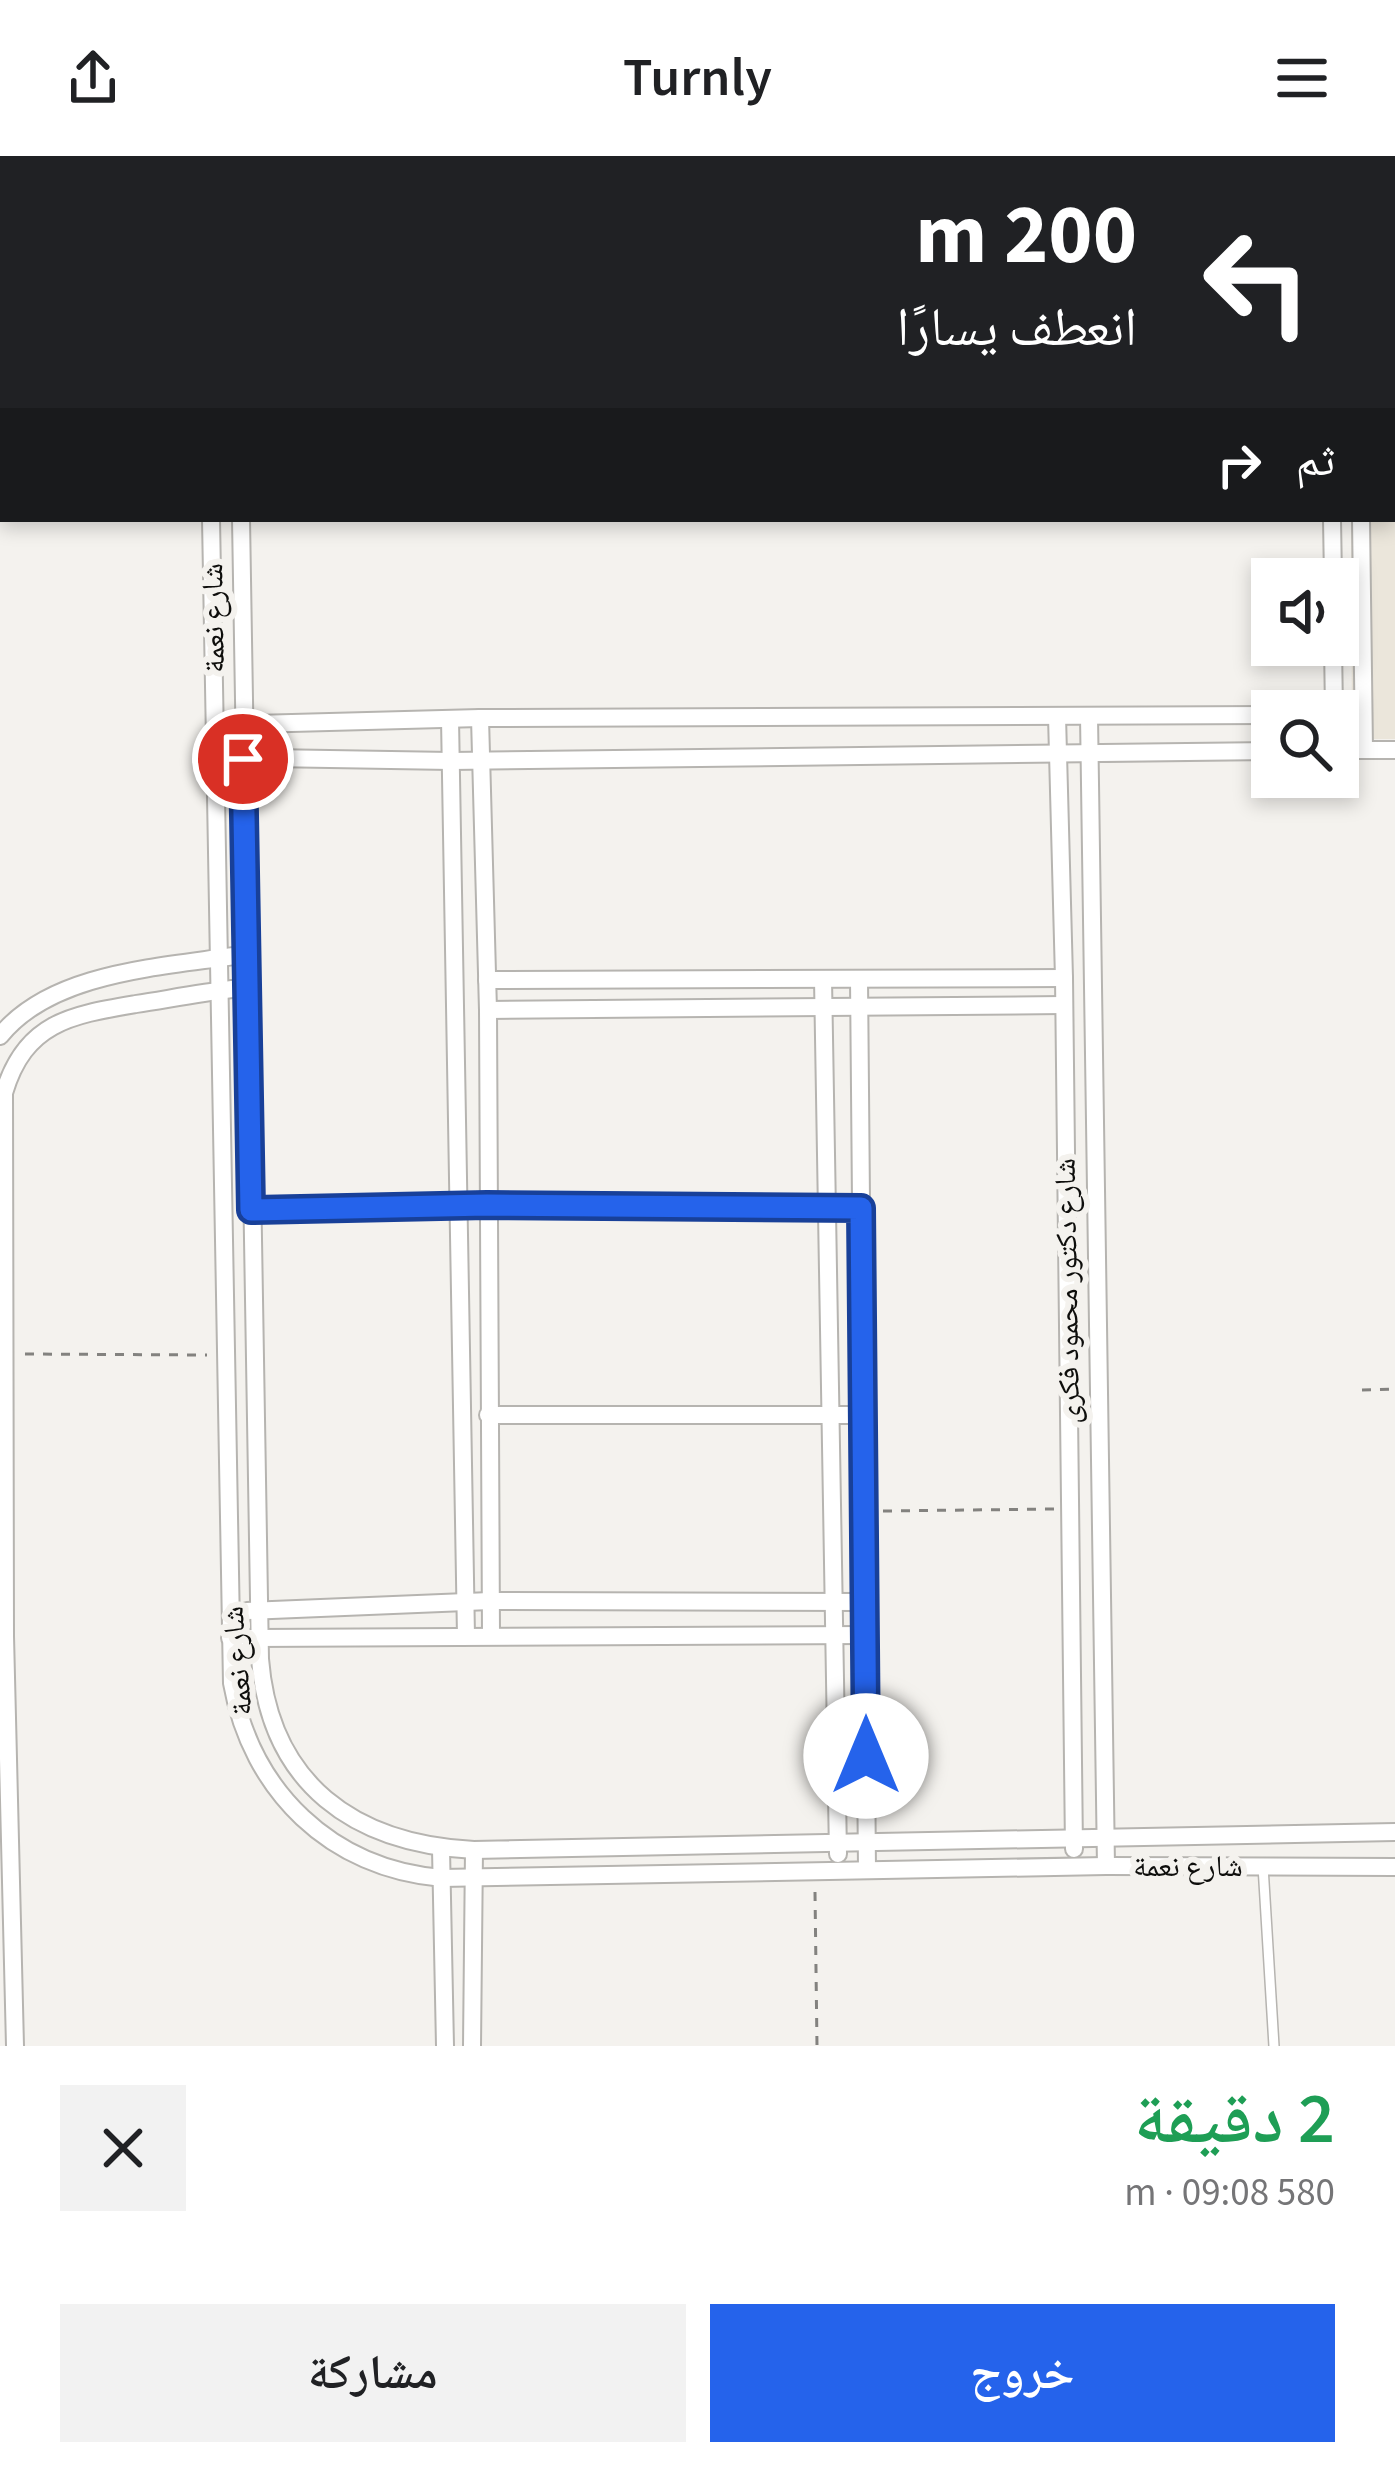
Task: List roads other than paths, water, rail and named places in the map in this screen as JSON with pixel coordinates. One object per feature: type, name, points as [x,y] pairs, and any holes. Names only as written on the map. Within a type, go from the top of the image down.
[{"type":"street","name":"شارع نعمة","points":[[211,522],[232,1683],[242,1727],[261,1769],[290,1808],[350,1853],[398,1873],[442,1878],[1075,1866],[1395,1867]]},
{"type":"street","name":"شارع نعمة","points":[[242,522],[259,1638],[272,1724],[305,1780],[357,1822],[398,1840],[441,1849],[1395,1832]]},
{"type":"street","points":[[1332,522],[1333,558]]},
{"type":"street","points":[[1360,522],[1364,750]]},
{"type":"street","points":[[1359,712],[1364,712]]},
{"type":"street","points":[[216,725],[450,718],[1251,715]]},
{"type":"street","name":"شارع دكتور محمود فكرى","points":[[1057,716],[1075,1866]]},
{"type":"street","name":"شارع دكتور محمود فكرى","points":[[1089,716],[1106,1866]]},
{"type":"street","points":[[450,718],[466,1636]]},
{"type":"street","points":[[480,718],[488,1010],[491,1635]]},
{"type":"street","points":[[1359,750],[1395,749]]},
{"type":"street","points":[[216,757],[482,760],[1251,751]]},
{"type":"street","points":[[0,1036],[31,1005],[64,988],[247,954]]},
{"type":"street","points":[[823,979],[838,1869]]},
{"type":"street","points":[[859,979],[867,1869]]},
{"type":"street","points":[[487,980],[1064,979]]},
{"type":"street","points":[[14,2046],[5,1659],[2,1113],[9,1074],[32,1041],[64,1018],[248,986]]},
{"type":"street","points":[[488,1010],[1064,1006]]},
{"type":"street","points":[[457,1206],[861,1208]]},
{"type":"street","points":[[1067,1252],[1100,1249]]},
{"type":"street","points":[[488,1415],[863,1415]]},
{"type":"street","points":[[230,1611],[490,1601],[864,1602]]},
{"type":"street","points":[[230,1638],[865,1635]]},
{"type":"street","points":[[441,1849],[445,2046]]},
{"type":"street","points":[[472,2046],[474,1850]]},
{"type":"lane","points":[[251,1210],[457,1206]]},
{"type":"lane","points":[[1263,1866],[1274,2046]]}]
